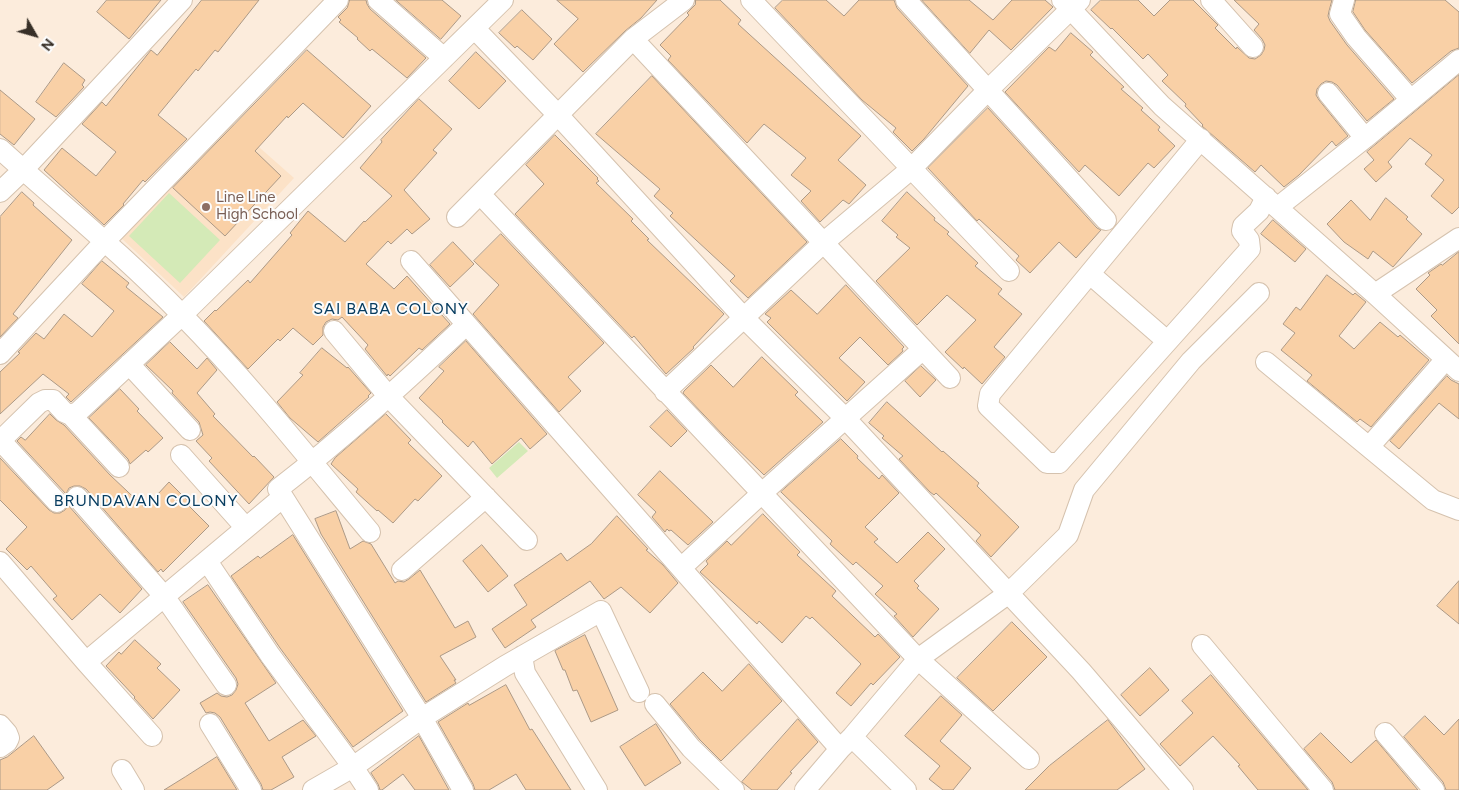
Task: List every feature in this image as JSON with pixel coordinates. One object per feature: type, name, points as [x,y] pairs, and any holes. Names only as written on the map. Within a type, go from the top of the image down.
[{"type":"street","points":[[0,192],[23,170],[182,0]]},
{"type":"street","points":[[0,354],[105,241],[338,0]]},
{"type":"street","points":[[378,0],[444,58]]},
{"type":"street","points":[[71,415],[78,412],[182,314],[503,0]]},
{"type":"street","points":[[457,217],[633,39],[684,0]]},
{"type":"street","points":[[750,0],[1009,271]]},
{"type":"street","points":[[906,0],[1106,220]]},
{"type":"street","points":[[1210,0],[1253,47]]},
{"type":"street","points":[[1344,0],[1340,14],[1356,37],[1411,100]]},
{"type":"street","points":[[665,392],[824,243],[911,169],[1071,3],[1197,144],[1375,294],[1452,365],[1369,447]]},
{"type":"street","points":[[475,29],[558,115],[744,318],[845,418],[1081,670],[1183,790]]},
{"type":"street","points":[[633,39],[950,378]]},
{"type":"street","points":[[1197,144],[990,394],[988,406],[1047,463],[1058,462],[1250,249],[1249,240],[1242,231],[1243,226],[1268,205],[1365,138],[1459,60]]},
{"type":"street","points":[[1328,93],[1365,138]]},
{"type":"street","points":[[0,149],[105,241],[182,314],[261,401],[370,532]]},
{"type":"street","points":[[480,194],[918,659],[1029,760]]},
{"type":"street","points":[[1375,294],[1459,238]]},
{"type":"street","points":[[411,261],[681,568],[846,743],[906,790]]},
{"type":"street","points":[[1090,274],[1167,341]]},
{"type":"street","points":[[805,790],[918,659],[1008,593],[1068,535],[1084,490],[1178,376],[1259,294]]},
{"type":"street","points":[[464,790],[422,718],[278,489],[389,397],[466,325]]},
{"type":"street","points":[[334,331],[389,397],[527,540]]},
{"type":"street","points":[[681,568],[845,418],[923,350]]},
{"type":"street","points":[[1266,362],[1433,500],[1459,510]]},
{"type":"street","points":[[129,364],[190,430]]},
{"type":"street","points":[[57,502],[0,440],[39,403],[45,400],[53,400],[64,412],[71,415],[120,467]]},
{"type":"street","points":[[181,455],[246,528]]},
{"type":"street","points":[[76,497],[164,596],[226,685]]},
{"type":"street","points":[[86,662],[283,497]]},
{"type":"street","points":[[402,570],[486,497]]},
{"type":"street","points":[[207,561],[270,656],[368,790]]},
{"type":"street","points":[[0,562],[152,736]]},
{"type":"street","points":[[313,790],[353,767],[422,718],[522,656],[601,611],[647,698],[691,748],[734,790]]},
{"type":"street","points":[[1202,645],[1323,790]]},
{"type":"street","points":[[522,656],[525,673],[597,790]]},
{"type":"street","points":[[210,724],[251,790]]},
{"type":"street","points":[[0,725],[9,738],[0,747]]},
{"type":"street","points":[[1385,733],[1434,790]]},
{"type":"street","points":[[122,770],[134,790]]},
{"type":"shaded area","name":"Line Line High School","points":[[225,117],[294,178],[184,297],[118,235]]},
{"type":"green space","points":[[169,193],[220,240],[180,283],[129,236]]},
{"type":"green space","points":[[519,442],[528,451],[497,478],[489,468]]},
{"type":"building","points":[[107,0],[161,0],[129,39],[97,12]]},
{"type":"building","points":[[202,0],[259,0],[218,52],[215,50],[198,71],[196,69],[158,115],[187,139],[145,182],[143,180],[124,205],[104,225],[44,170],[62,148],[96,176],[116,152],[82,124],[102,102],[106,106],[151,50],[157,55]]},
{"type":"building","points":[[350,0],[366,0],[370,9],[426,58],[407,78],[372,49],[370,51],[339,22],[341,20],[338,17],[347,8]]},
{"type":"building","points":[[396,0],[442,0],[461,16],[441,39]]},
{"type":"building","points":[[557,0],[657,0],[641,18],[583,72],[554,44],[578,19]]},
{"type":"building","points":[[696,0],[720,0],[741,20],[738,24],[861,136],[838,160],[866,185],[849,204],[843,200],[820,222],[801,201],[811,191],[791,175],[806,158],[764,124],[747,143],[668,60],[671,56],[660,45],[689,15],[687,13],[695,5]]},
{"type":"building","points":[[783,0],[826,0],[844,16],[859,0],[894,0],[897,8],[968,86],[912,151],[893,132],[896,128],[862,100],[775,8]]},
{"type":"building","points":[[922,0],[969,0],[993,20],[1012,0],[1045,0],[1053,7],[1011,50],[989,30],[970,53]]},
{"type":"building","points":[[1101,0],[1138,0],[1154,16],[1170,0],[1193,0],[1218,25],[1215,28],[1236,49],[1237,47],[1249,58],[1255,59],[1261,55],[1265,45],[1254,30],[1259,24],[1234,0],[1332,0],[1328,16],[1330,21],[1347,45],[1394,99],[1367,121],[1337,85],[1326,81],[1321,84],[1317,89],[1316,95],[1348,136],[1336,146],[1332,141],[1299,175],[1284,187],[1261,165],[1255,172],[1202,126],[1185,106],[1186,104],[1162,81],[1168,75],[1148,54],[1143,59],[1091,10]]},
{"type":"building","points":[[1356,0],[1445,0],[1459,12],[1459,48],[1451,51],[1412,83],[1365,30],[1353,12]]},
{"type":"building","points":[[522,10],[552,39],[533,60],[517,46],[515,48],[499,33]]},
{"type":"building","points":[[1071,33],[1093,52],[1090,55],[1124,87],[1121,89],[1143,108],[1141,110],[1160,127],[1158,130],[1175,146],[1154,168],[1148,163],[1119,196],[1085,165],[1079,172],[1005,92],[1049,47],[1055,51]]},
{"type":"building","points":[[307,50],[371,106],[343,138],[303,103],[288,118],[287,116],[255,151],[281,176],[225,236],[173,188]]},
{"type":"building","points":[[476,52],[506,81],[479,109],[449,81]]},
{"type":"building","points":[[64,63],[85,80],[82,85],[84,87],[56,117],[36,102]]},
{"type":"building","points":[[1459,75],[1459,207],[1452,214],[1431,196],[1444,180],[1425,164],[1432,155],[1410,138],[1388,162],[1392,167],[1376,182],[1364,169],[1374,160],[1367,152]]},
{"type":"building","points":[[652,76],[807,242],[748,298],[730,281],[735,276],[670,216],[673,213],[654,196],[660,189],[596,134]]},
{"type":"building","points":[[0,90],[35,119],[14,145],[0,134]]},
{"type":"building","points":[[419,99],[452,129],[433,150],[437,153],[404,190],[430,219],[412,234],[407,229],[391,244],[388,241],[366,264],[394,289],[407,276],[450,324],[422,350],[419,348],[390,376],[388,374],[387,376],[365,349],[368,345],[342,317],[338,320],[332,319],[326,322],[323,327],[323,335],[313,345],[293,328],[280,341],[278,339],[248,369],[204,321],[248,280],[250,283],[292,235],[290,233],[308,211],[345,242],[364,221],[392,196],[360,168],[382,142],[381,140]]},
{"type":"building","points":[[988,108],[1097,228],[1101,230],[1076,258],[1059,242],[1030,273],[1016,260],[1019,256],[979,219],[977,221],[928,168]]},
{"type":"building","points":[[555,135],[598,178],[599,181],[596,183],[633,219],[631,221],[649,239],[647,240],[724,314],[694,348],[666,374],[634,336],[632,338],[515,214],[544,184],[526,165]]},
{"type":"building","points":[[22,192],[34,203],[33,205],[72,240],[13,314],[18,318],[0,337],[0,217]]},
{"type":"building","points":[[907,192],[978,263],[975,266],[1002,289],[998,294],[1022,314],[994,347],[1005,357],[982,384],[945,352],[976,320],[947,295],[917,325],[876,281],[910,248],[896,237],[898,235],[882,221]]},
{"type":"building","points":[[1386,198],[1408,217],[1406,219],[1422,234],[1393,267],[1373,251],[1368,259],[1344,242],[1327,224],[1351,200],[1370,220]]},
{"type":"building","points":[[1273,220],[1306,249],[1295,262],[1261,234]]},
{"type":"building","points":[[501,234],[604,343],[568,377],[581,391],[559,412],[473,314],[499,285],[474,261]]},
{"type":"building","points":[[453,242],[474,264],[450,287],[430,265]]},
{"type":"building","points":[[1459,252],[1459,344],[1431,316],[1437,310],[1416,289],[1430,275],[1428,273]]},
{"type":"building","points":[[102,261],[129,283],[126,287],[163,317],[71,402],[66,397],[69,394],[43,374],[0,414],[0,372],[20,353],[18,352],[36,333],[44,339],[64,314],[92,337],[114,311],[82,284]]},
{"type":"building","points":[[1327,275],[1353,295],[1355,293],[1366,302],[1339,336],[1354,349],[1380,322],[1398,337],[1400,335],[1429,360],[1371,427],[1360,419],[1357,422],[1307,381],[1312,375],[1281,350],[1295,333],[1283,324],[1296,307],[1300,310]]},
{"type":"building","points":[[846,285],[904,347],[903,351],[888,365],[860,337],[839,358],[865,382],[847,401],[767,322],[771,318],[765,314],[791,290],[817,314]]},
{"type":"building","points":[[466,341],[547,434],[530,449],[521,438],[492,464],[473,441],[468,447],[419,398],[444,371],[439,367]]},
{"type":"building","points":[[170,342],[197,369],[207,358],[217,370],[197,393],[215,414],[213,416],[274,477],[249,504],[209,461],[212,458],[196,441],[203,435],[199,422],[172,393],[173,391],[146,365]]},
{"type":"building","points":[[322,348],[348,367],[371,393],[369,397],[318,442],[290,418],[277,402],[303,375],[300,373]]},
{"type":"building","points":[[762,357],[798,392],[795,395],[823,422],[764,475],[683,393],[711,365],[733,387]]},
{"type":"building","points":[[921,366],[936,380],[920,397],[905,381]]},
{"type":"building","points":[[1447,376],[1459,384],[1459,419],[1439,403],[1399,449],[1390,441]]},
{"type":"building","points":[[120,389],[139,409],[137,411],[163,438],[148,452],[146,450],[130,464],[128,459],[89,418]]},
{"type":"building","points":[[887,402],[979,483],[977,486],[1019,527],[991,557],[976,541],[981,535],[936,493],[934,495],[930,492],[899,459],[903,456],[882,438],[884,436],[869,423]]},
{"type":"building","points":[[667,410],[687,431],[671,447],[650,427]]},
{"type":"building","points":[[50,414],[64,425],[110,475],[145,508],[169,482],[188,501],[186,503],[209,526],[163,572],[161,569],[158,572],[86,489],[74,486],[69,488],[66,494],[17,441],[21,437],[25,440]]},
{"type":"building","points":[[386,414],[411,440],[408,443],[442,476],[418,501],[415,499],[393,523],[356,492],[358,489],[331,464],[335,458]]},
{"type":"building","points":[[841,439],[879,479],[882,475],[899,493],[865,527],[878,539],[874,542],[897,563],[928,532],[945,549],[914,581],[919,586],[917,588],[939,609],[913,637],[894,616],[897,614],[875,594],[883,586],[856,562],[853,565],[830,544],[832,541],[781,492]]},
{"type":"building","points":[[0,458],[49,510],[54,513],[60,513],[68,505],[142,589],[120,613],[100,594],[72,620],[53,599],[57,596],[31,566],[27,570],[6,549],[27,527],[0,500]]},
{"type":"building","points":[[660,471],[713,522],[688,545],[671,530],[667,529],[665,532],[652,517],[656,512],[638,495]]},
{"type":"building","points":[[336,511],[350,549],[363,541],[371,544],[395,583],[398,581],[404,582],[420,570],[455,628],[468,621],[476,637],[440,656],[456,680],[454,680],[456,683],[426,702],[321,534],[315,519]]},
{"type":"building","points":[[763,514],[800,552],[797,555],[836,591],[832,596],[875,637],[878,634],[900,657],[873,685],[871,683],[851,706],[836,693],[861,664],[812,617],[810,619],[806,616],[782,643],[759,621],[757,624],[700,572],[708,564],[706,561],[727,541],[731,545]]},
{"type":"building","points":[[617,516],[678,583],[650,613],[621,587],[604,599],[590,581],[531,620],[536,627],[505,648],[492,629],[527,605],[514,585],[561,553],[567,561],[591,544]]},
{"type":"building","points":[[293,535],[403,711],[353,747],[280,648],[231,576],[258,556],[260,558]]},
{"type":"building","points":[[482,545],[508,576],[488,592],[463,561]]},
{"type":"building","points":[[1459,581],[1459,624],[1437,606]]},
{"type":"building","points":[[208,585],[276,683],[245,703],[269,741],[303,720],[316,736],[282,757],[294,777],[271,790],[263,790],[220,717],[215,713],[206,713],[200,703],[217,693],[227,697],[232,695],[238,684],[236,678],[183,602]]},
{"type":"building","points":[[1012,622],[1047,657],[993,711],[957,678]]},
{"type":"building","points":[[585,635],[618,710],[591,722],[577,690],[573,691],[555,651]]},
{"type":"building","points":[[135,640],[161,664],[157,668],[180,690],[153,719],[106,666],[119,652],[121,654]]},
{"type":"building","points":[[749,664],[782,701],[721,761],[700,740],[670,704],[703,672],[722,691]]},
{"type":"building","points":[[1150,668],[1169,690],[1140,716],[1121,695]]},
{"type":"building","points":[[1211,675],[1308,790],[1258,790],[1238,766],[1240,765],[1213,736],[1180,766],[1160,744],[1193,713],[1182,701]]},
{"type":"building","points":[[506,685],[530,730],[532,729],[571,790],[526,790],[516,774],[489,790],[475,790],[438,722],[468,703],[469,705]]},
{"type":"building","points":[[941,696],[962,715],[940,741],[971,768],[953,790],[943,790],[929,779],[940,766],[905,736]]},
{"type":"building","points":[[1425,716],[1444,735],[1459,719],[1459,790],[1446,790],[1443,782],[1404,737]]},
{"type":"building","points":[[798,719],[818,742],[790,772],[792,773],[777,790],[752,790],[742,782]]},
{"type":"building","points":[[1108,720],[1145,769],[1117,790],[1025,790],[1049,766]]},
{"type":"building","points":[[656,724],[681,763],[645,786],[620,747]]},
{"type":"building","points":[[1321,733],[1351,763],[1376,740],[1418,790],[1335,790],[1332,782],[1304,749]]},
{"type":"building","points":[[34,736],[64,778],[47,790],[0,790],[0,760],[7,757]]},
{"type":"building","points":[[419,736],[449,790],[415,790],[403,774],[380,790],[371,773]]},
{"type":"building","points":[[217,757],[237,790],[164,790],[185,777]]},
{"type":"place","name":"Line Line High School","points":[[206,207]]},
{"type":"district","name":"SAI BABA COLONY","points":[[391,309]]},
{"type":"district","name":"BRUNDAVAN COLONY","points":[[146,501]]}]
